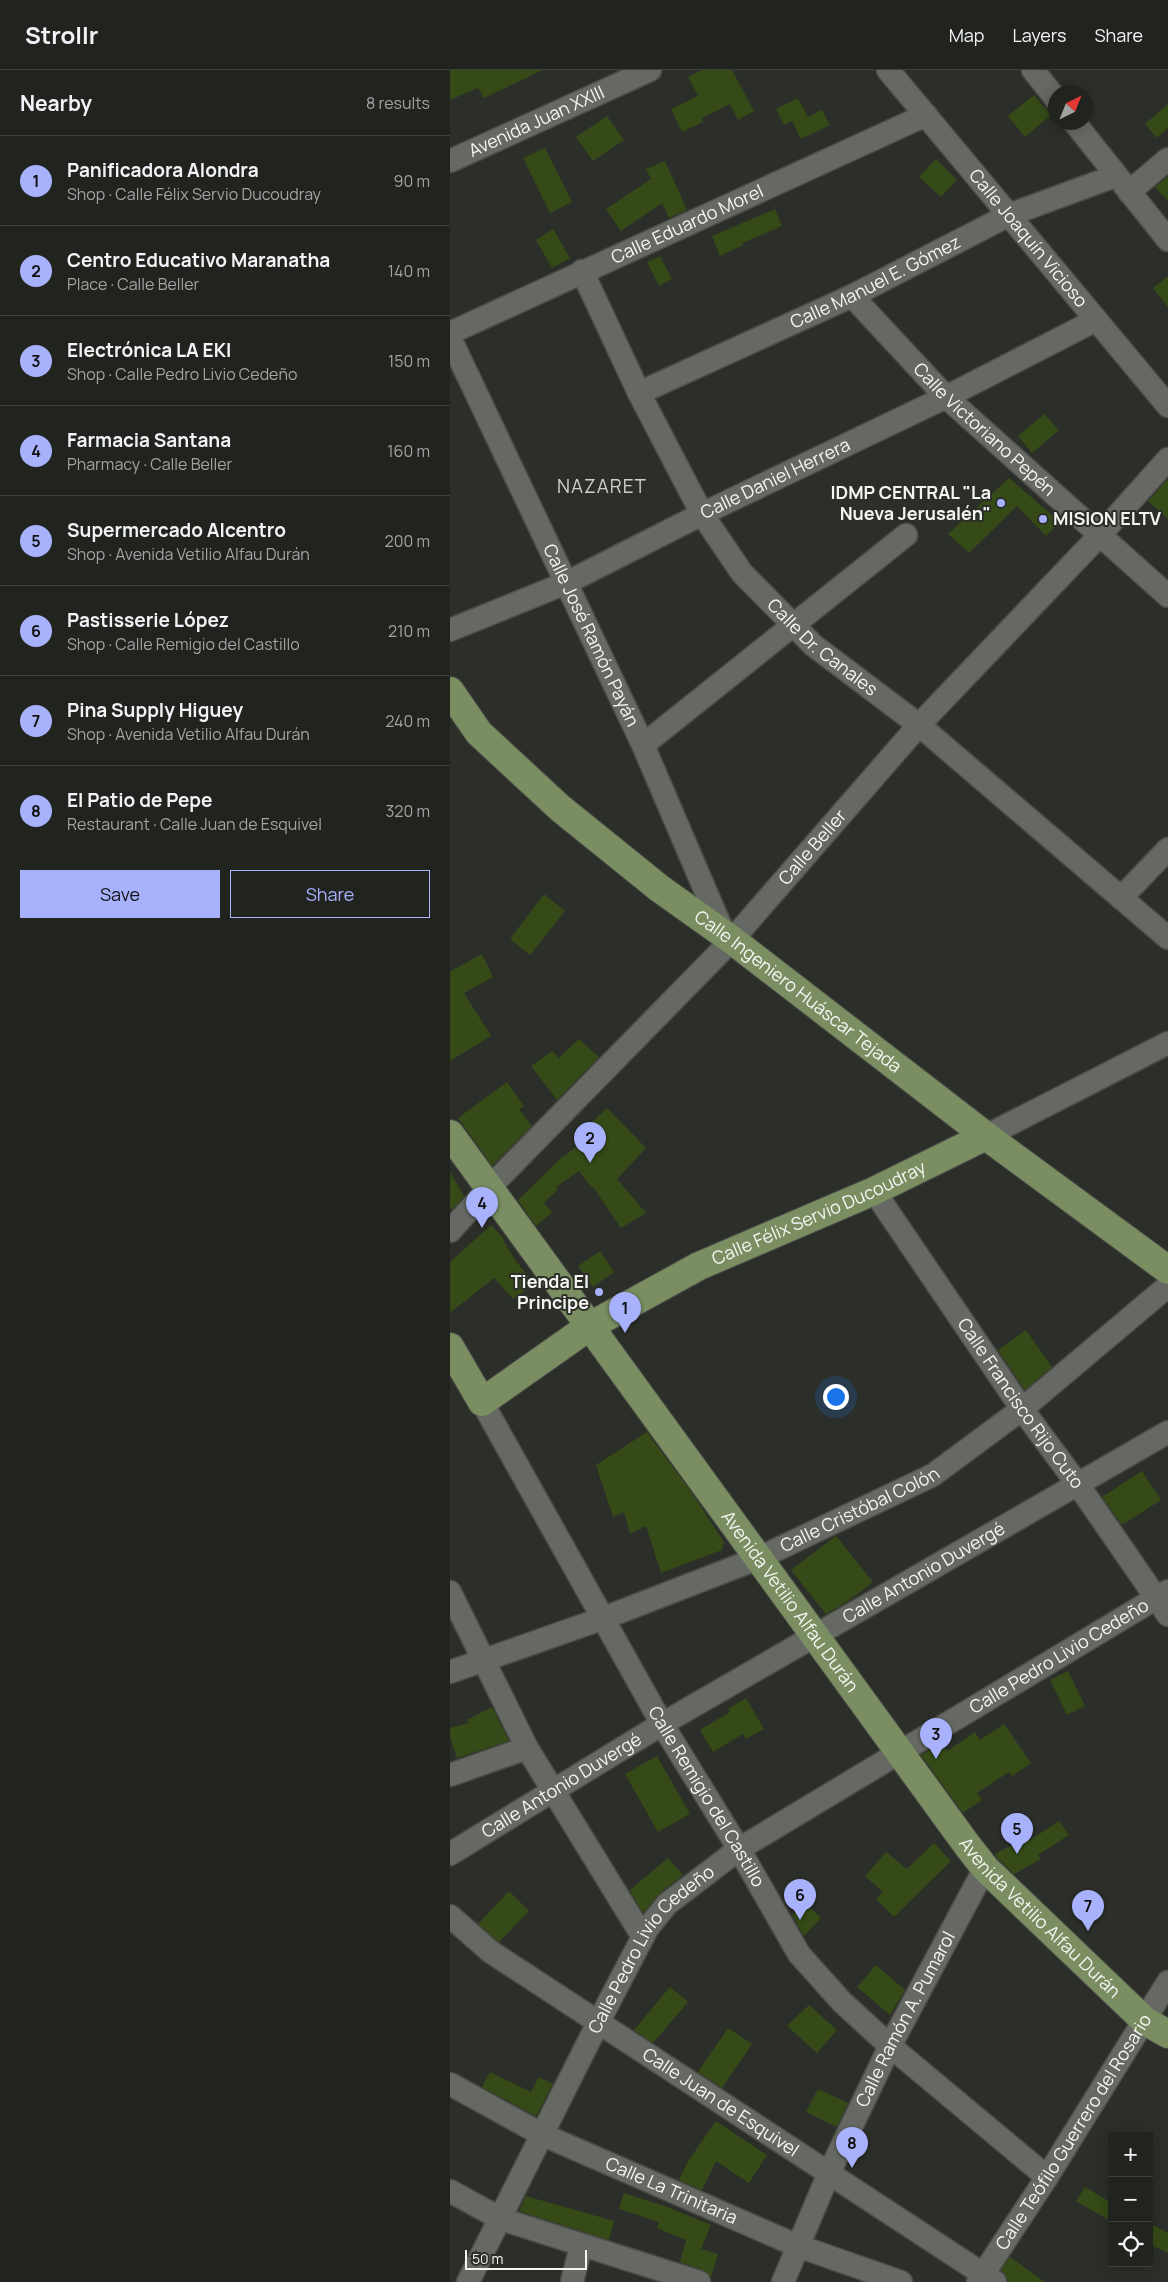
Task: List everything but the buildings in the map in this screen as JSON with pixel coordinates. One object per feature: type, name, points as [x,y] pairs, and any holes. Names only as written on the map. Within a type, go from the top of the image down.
[{"type":"main road","name":"Calle Ingeniero Huáscar Tejada","points":[[450,691],[479,733],[560,808],[659,888],[728,937],[986,1136],[1168,1270]]},
{"type":"main road","name":"Avenida Vetilio Alfau Durán","points":[[450,1134],[759,1558],[815,1638],[985,1868],[1157,2028]]},
{"type":"main road","name":"Calle Félix Servio Ducoudray","points":[[482,1402],[590,1326],[699,1266],[874,1191],[986,1136]]},
{"type":"main road","name":"Calle Remigio del Castillo","points":[[450,1347],[482,1402]]},
{"type":"street","name":"Avenida Juan XXIII","points":[[450,161],[650,70]]},
{"type":"street","name":"Calle Joaquín Vicioso","points":[[888,70],[1168,406]]},
{"type":"street","points":[[1033,70],[1048,89]]},
{"type":"street","name":"Calle Eduardo Morel","points":[[450,333],[926,115]]},
{"type":"street","points":[[1080,130],[1168,240]]},
{"type":"street","points":[[1122,184],[1168,159]]},
{"type":"street","name":"Calle Manuel E. Gómez","points":[[639,393],[852,296],[1009,215],[1122,184]]},
{"type":"street","name":"Calle Dr. Canales","points":[[582,271],[639,393],[702,514],[742,573],[813,645],[919,725],[1168,938]]},
{"type":"street","name":"Calle Victoriano Pepén","points":[[852,296],[946,397],[1168,596]]},
{"type":"street","name":"Calle Daniel Herrera","points":[[450,630],[566,583],[702,514],[946,397],[1096,320]]},
{"type":"street","name":"Calle José Ramón Payán","points":[[450,338],[643,745],[728,937]]},
{"type":"street","name":"Calle Beller","points":[[450,1231],[728,937],[919,725],[1100,535],[1168,459]]},
{"type":"street","points":[[643,745],[906,535]]},
{"type":"street","points":[[1121,898],[1168,849]]},
{"type":"street","name":"Calle Félix Servio Ducoudray","points":[[986,1136],[1168,1043]]},
{"type":"street","name":"Calle Francisco Rijo Cuto","points":[[874,1191],[1022,1409],[1164,1601]]},
{"type":"street","name":"Calle Cristóbal Colón","points":[[450,1672],[604,1618],[759,1558],[933,1475],[1022,1409],[1168,1286]]},
{"type":"street","name":"Calle Remigio del Castillo","points":[[482,1402],[662,1724],[739,1850],[799,1954],[842,2002],[890,2046],[1047,2177]]},
{"type":"street","name":"Calle Antonio Duvergé","points":[[450,1854],[662,1724],[1079,1486],[1168,1432]]},
{"type":"street","points":[[450,1592],[482,1661],[527,1748],[643,1937]]},
{"type":"street","name":"Calle Pedro Livio Cedeño","points":[[468,2282],[501,2219],[541,2134],[643,1937],[667,1904],[739,1850],[901,1753],[1164,1601]]},
{"type":"street","points":[[450,1775],[527,1748]]},
{"type":"street","name":"Calle Ramón A. Pumarol","points":[[783,2282],[830,2173],[890,2046],[985,1868]]},
{"type":"street","name":"Calle Juan de Esquivel","points":[[454,1929],[830,2173],[985,2279]]},
{"type":"street","name":"Calle Teófilo Guerrero del Rosario","points":[[985,2279],[1047,2177],[1157,2028],[1168,1982]]},
{"type":"street","name":"Calle La Trinitaria","points":[[450,2084],[541,2134],[798,2246],[901,2282]]},
{"type":"street","points":[[450,2191],[501,2219],[699,2282]]},
{"type":"street","points":[[572,2282],[581,2246]]},
{"type":"place","name":"IDMP CENTRAL \"La Nueva Jerusalén\"","points":[[1001,503]]},
{"type":"place","name":"MISION ELTV","points":[[1043,519]]},
{"type":"place","name":"Centro Educativo Maranatha","points":[[590,1163]]},
{"type":"place","name":"Farmacia Santana","points":[[482,1228]]},
{"type":"place","name":"Tienda El Principe","points":[[599,1292]]},
{"type":"place","name":"Panificadora Alondra","points":[[625,1333]]},
{"type":"place","name":"Electrónica LA EKI","points":[[936,1759]]},
{"type":"place","name":"Supermercado Alcentro","points":[[1017,1854]]},
{"type":"place","name":"Pastisserie López","points":[[800,1920]]},
{"type":"place","name":"Pina Supply Higuey","points":[[1088,1931]]},
{"type":"place","name":"El Patio de Pepe","points":[[852,2168]]},
{"type":"district","name":"NAZARET","points":[[602,486]]}]
